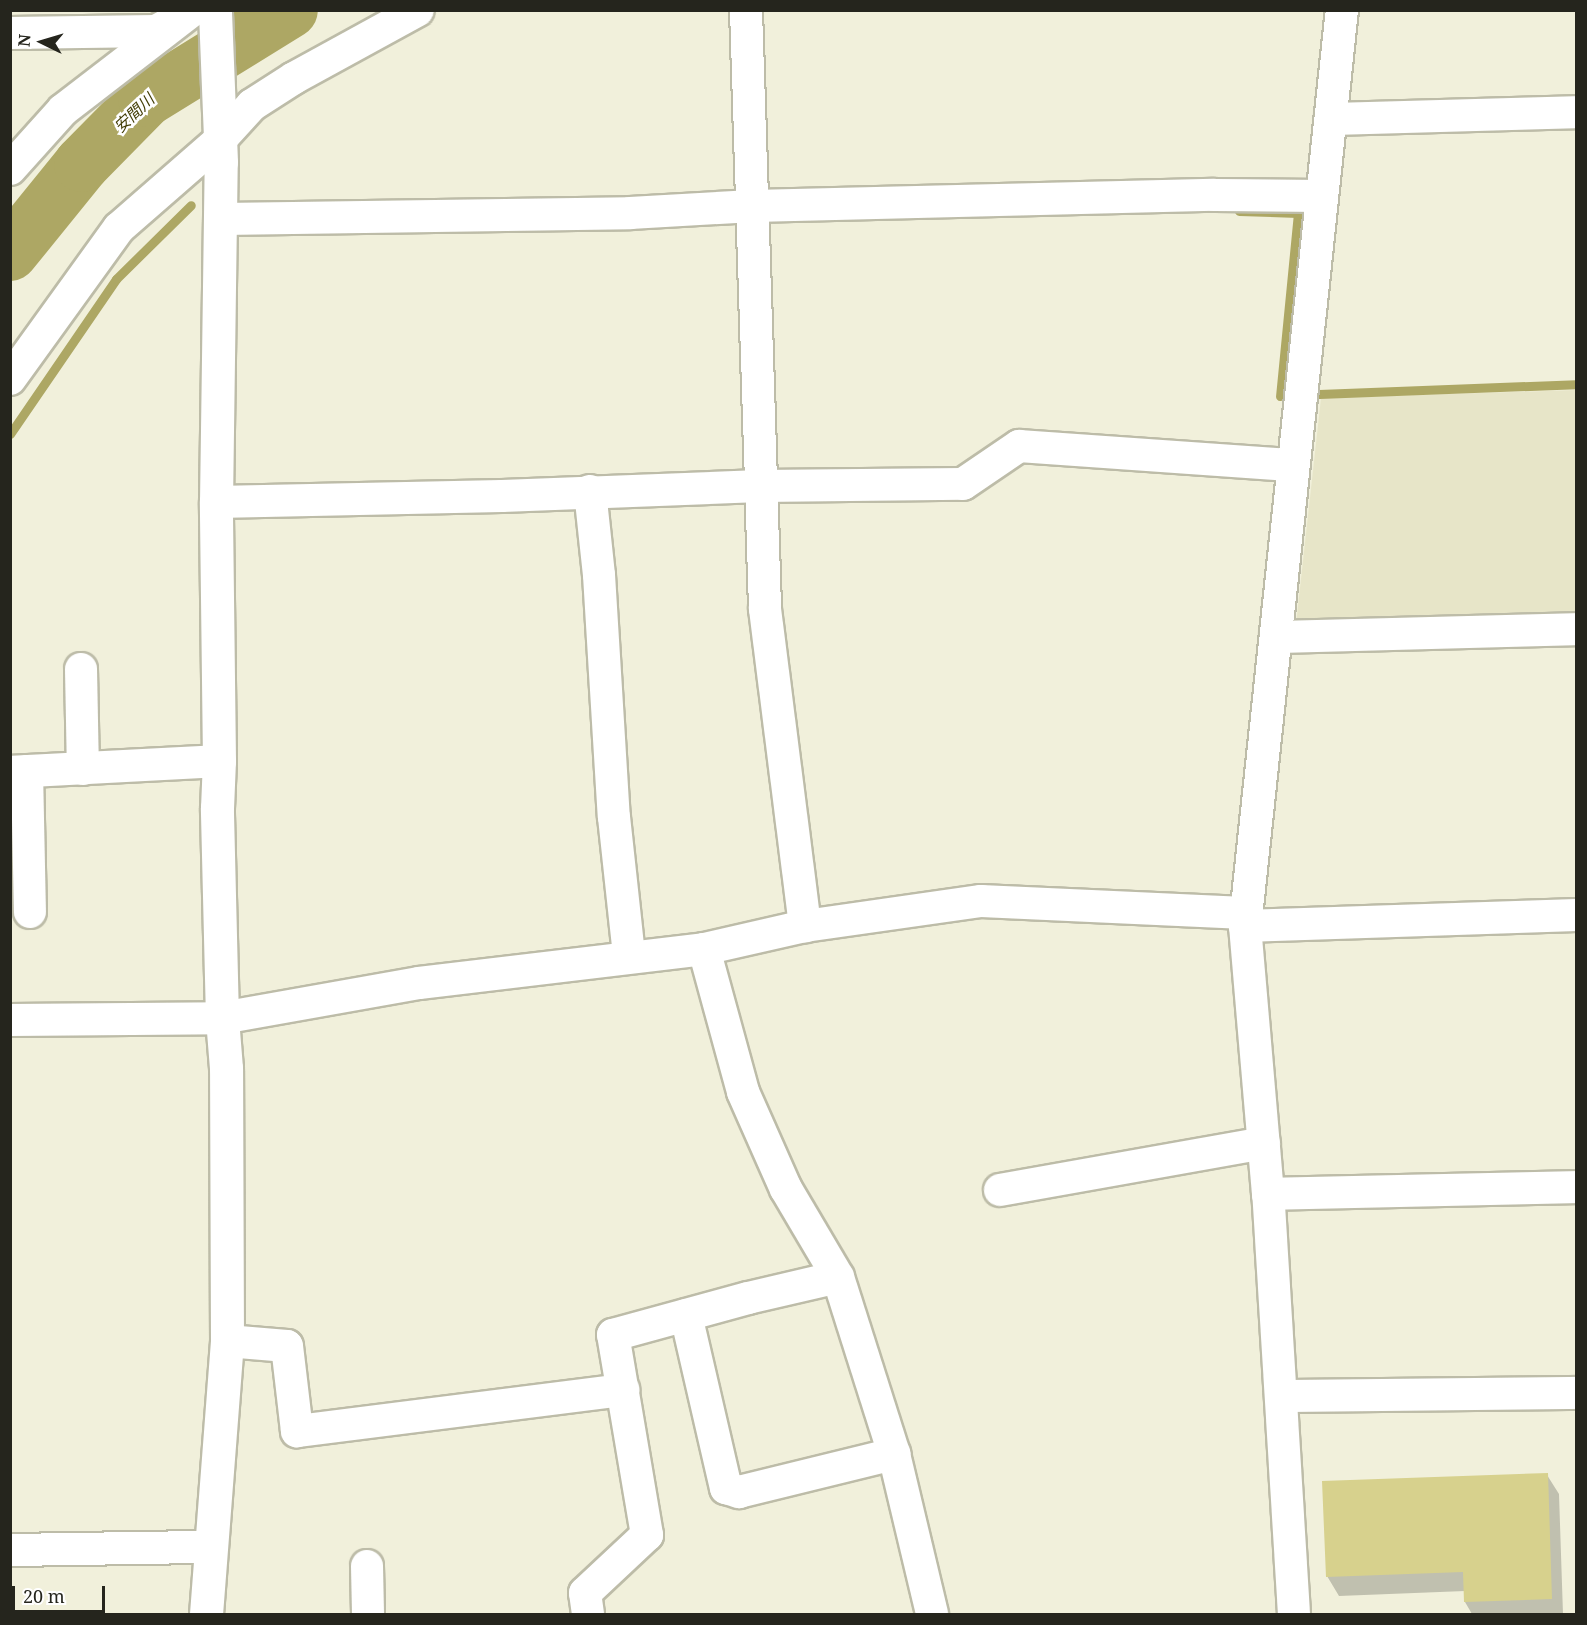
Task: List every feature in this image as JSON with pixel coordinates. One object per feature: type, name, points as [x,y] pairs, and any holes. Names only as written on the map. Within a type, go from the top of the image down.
[{"type":"street","points":[[10,33],[156,32],[191,10]]},
{"type":"street","points":[[10,169],[63,110],[191,10]]},
{"type":"street","points":[[206,1614],[227,1341],[226,1068],[222,1018],[217,808],[219,761],[216,502],[222,219],[221,141],[214,10]]},
{"type":"street","points":[[10,379],[118,228],[221,141],[252,105],[294,78],[418,10]]},
{"type":"street","points":[[746,10],[765,609],[806,926]]},
{"type":"street","points":[[1294,1614],[1268,1194],[1245,920],[1342,10]]},
{"type":"street","points":[[1331,119],[1576,112]]},
{"type":"street","points":[[222,219],[630,213],[753,206],[1214,195],[1322,196]]},
{"type":"street","points":[[216,502],[502,496],[760,486],[963,484],[1019,446],[1293,465]]},
{"type":"street","points":[[590,491],[599,575],[614,817],[629,956]]},
{"type":"street","points":[[1276,637],[1576,628]]},
{"type":"street","points":[[81,669],[82,769]]},
{"type":"street","points":[[30,912],[19,771],[219,761]]},
{"type":"street","points":[[10,1020],[222,1018],[419,983],[629,956],[704,949],[806,926],[981,901],[1245,920],[1576,915]]},
{"type":"street","points":[[704,949],[743,1092],[786,1189],[838,1277],[894,1454],[932,1614]]},
{"type":"street","points":[[1000,1190],[1264,1143]]},
{"type":"street","points":[[1268,1194],[1576,1187]]},
{"type":"street","points":[[588,1614],[585,1593],[647,1535],[613,1335],[838,1277]]},
{"type":"street","points":[[686,1315],[726,1488],[739,1492],[894,1454]]},
{"type":"street","points":[[227,1341],[287,1347],[297,1431],[623,1390]]},
{"type":"street","points":[[1281,1396],[1576,1392]]},
{"type":"street","points":[[10,1550],[211,1547]]},
{"type":"street","points":[[367,1566],[368,1614]]},
{"type":"shaded area","points":[[1576,390],[1576,619],[1296,624],[1321,398]]},
{"type":"building","points":[[1548,1473],[1552,1599],[1464,1602],[1463,1572],[1326,1577],[1322,1481]]},
{"type":"waterway","name":"安間川","points":[[10,253],[82,164],[146,99],[290,10]]},
{"type":"waterway","points":[[10,434],[116,279],[191,205]]},
{"type":"waterway","points":[[1239,211],[1298,213],[1280,396]]},
{"type":"waterway","points":[[1319,394],[1576,384]]}]
